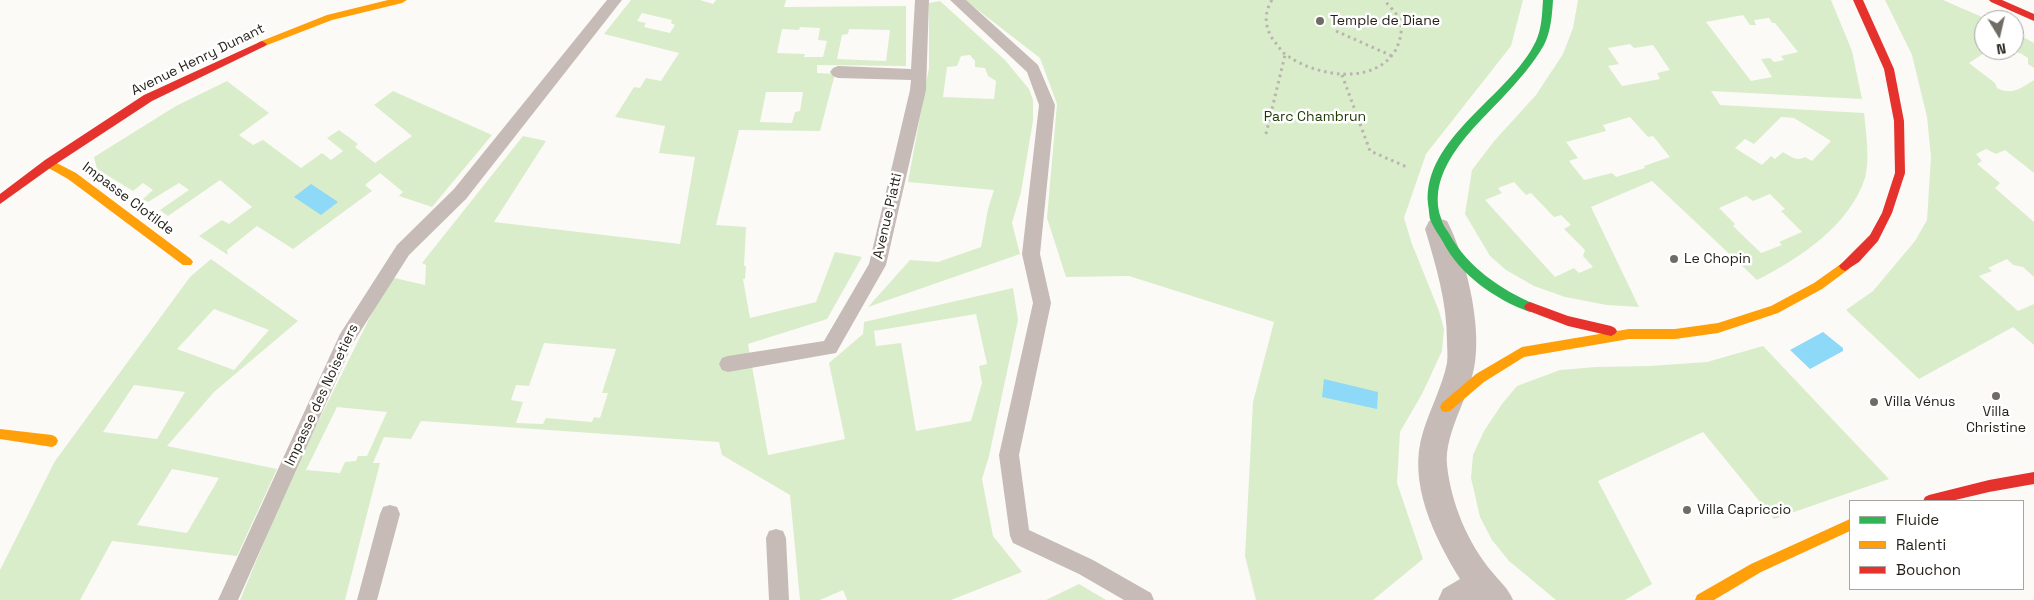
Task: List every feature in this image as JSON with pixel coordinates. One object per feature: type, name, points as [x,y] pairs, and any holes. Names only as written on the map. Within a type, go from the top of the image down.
[{"type":"street","name":"Avenue Henry Dunant","points":[[0,200],[49,163],[148,98],[240,53],[330,17],[402,0]]},
{"type":"street","points":[[1454,600],[1489,592],[1453,539],[1438,493],[1432,464],[1437,434],[1461,362],[1461,319],[1453,276],[1432,204],[1434,179],[1448,152],[1516,76],[1536,50],[1546,22],[1548,0]]},
{"type":"street","points":[[1446,407],[1480,378],[1522,352],[1629,334],[1676,334],[1718,328],[1774,310],[1818,286],[1855,260],[1874,238],[1887,212],[1900,173],[1899,122],[1889,69],[1858,0]]},
{"type":"street","points":[[1994,0],[2034,18]]},
{"type":"street","name":"Impasse Clotilde","points":[[49,163],[72,176],[187,262]]},
{"type":"street","points":[[1438,229],[1458,257],[1481,278],[1514,302],[1570,322],[1629,334]]},
{"type":"street","points":[[0,434],[52,441]]},
{"type":"street","points":[[1933,500],[1990,486],[2034,478]]},
{"type":"street","points":[[1702,600],[1756,568],[1849,525]]},
{"type":"lane","name":"Impasse des Noisetiers","points":[[228,600],[346,339],[392,266],[403,250],[460,194],[615,0]]},
{"type":"lane","name":"Avenue Piatti","points":[[728,364],[830,348],[877,265],[918,90],[922,0]]},
{"type":"lane","points":[[957,0],[1033,69],[1047,105],[1031,254],[1042,303],[1009,455],[1020,536],[1086,568],[1144,600]]},
{"type":"lane","points":[[838,72],[918,75]]},
{"type":"lane","points":[[367,600],[390,514]]},
{"type":"lane","points":[[776,538],[779,600]]},
{"type":"path","points":[[1272,0],[1267,6],[1266,31],[1285,55],[1311,69],[1342,74],[1372,70],[1393,56],[1401,40],[1400,20],[1384,0]]},
{"type":"path","points":[[1336,31],[1393,56]]},
{"type":"path","points":[[1266,134],[1285,55]]},
{"type":"path","points":[[1342,74],[1370,150],[1434,179]]},
{"type":"green space","points":[[631,0],[700,0],[713,4],[716,0],[786,0],[784,7],[906,6],[906,66],[817,65],[817,73],[835,74],[820,131],[739,130],[716,225],[746,227],[744,266],[746,266],[745,279],[743,279],[750,318],[816,302],[835,252],[862,257],[827,319],[748,344],[768,455],[845,439],[829,363],[863,334],[864,322],[1013,288],[1018,320],[989,456],[982,479],[993,536],[1022,572],[951,600],[847,600],[843,590],[820,600],[800,600],[790,495],[722,455],[719,442],[421,421],[411,439],[384,437],[373,463],[380,463],[345,600],[240,600],[294,470],[390,277],[425,285],[426,265],[422,263],[523,136],[546,141],[494,222],[680,244],[695,157],[659,153],[665,126],[615,117],[634,87],[640,88],[646,78],[661,81],[679,53],[604,34]],"holes":[[[642,13],[672,20],[671,23],[675,25],[670,33],[644,27],[646,23],[637,21]],[[800,27],[820,28],[818,40],[827,41],[823,57],[804,57],[805,54],[777,53],[782,29],[799,30]],[[849,29],[890,30],[886,61],[837,59],[842,35],[848,34]],[[766,92],[803,92],[800,111],[795,112],[792,123],[760,122]],[[976,314],[987,364],[979,366],[982,383],[971,421],[916,431],[901,343],[876,346],[874,331]],[[544,343],[616,349],[602,393],[608,393],[600,418],[594,417],[592,422],[546,418],[543,424],[516,423],[523,402],[511,400],[516,385],[529,386]],[[337,407],[387,412],[367,456],[358,456],[356,461],[345,462],[340,473],[306,470]]]},
{"type":"green space","name":"Parc Chambrun","points":[[965,0],[1523,0],[1511,46],[1426,154],[1404,218],[1444,329],[1442,351],[1422,394],[1400,432],[1397,483],[1423,559],[1373,600],[1256,600],[1245,556],[1253,402],[1274,322],[1129,276],[1066,277],[1047,218],[1057,104],[1040,58]]},
{"type":"green space","points":[[1578,0],[1831,0],[1852,51],[1862,99],[1711,91],[1720,105],[1864,113],[1867,146],[1865,178],[1858,195],[1848,211],[1821,239],[1806,251],[1757,280],[1652,181],[1591,207],[1639,307],[1607,305],[1565,297],[1534,286],[1506,270],[1490,256],[1465,214],[1472,170],[1495,140],[1536,95],[1563,54],[1573,28]],"holes":[[[1743,15],[1750,25],[1756,25],[1754,20],[1769,18],[1798,52],[1781,56],[1784,60],[1774,62],[1770,58],[1761,59],[1772,77],[1751,81],[1706,22]],[[1630,44],[1634,48],[1653,45],[1670,70],[1657,73],[1660,79],[1622,86],[1608,66],[1619,64],[1608,48]],[[1630,117],[1648,137],[1653,136],[1670,157],[1644,166],[1645,168],[1616,177],[1612,173],[1584,180],[1569,161],[1578,158],[1566,142],[1606,131],[1603,125]],[[1781,117],[1794,118],[1831,141],[1812,161],[1805,157],[1794,158],[1783,152],[1775,159],[1771,156],[1762,165],[1735,148],[1745,139],[1754,144]],[[1514,182],[1526,195],[1531,193],[1554,217],[1561,215],[1571,225],[1564,229],[1585,250],[1583,256],[1593,267],[1579,273],[1574,268],[1555,277],[1485,200],[1502,193],[1498,188]],[[1770,194],[1785,209],[1781,211],[1802,232],[1779,242],[1782,245],[1761,253],[1733,226],[1735,224],[1719,208],[1746,196],[1753,201]]]},
{"type":"green space","points":[[1885,0],[1943,0],[1974,13],[1974,60],[1969,63],[1995,83],[1997,88],[2002,90],[2016,90],[2034,80],[2034,173],[2005,150],[1996,154],[1986,149],[1976,154],[1982,161],[1977,164],[2000,183],[1995,188],[2034,222],[2034,277],[2023,267],[2013,265],[2007,259],[1988,268],[1992,271],[1979,276],[2018,311],[2034,304],[2034,345],[2013,327],[1919,379],[1846,310],[1873,291],[1915,241],[1927,220],[1931,157],[1927,117],[1912,55]]},
{"type":"green space","points":[[940,1],[1005,60],[1029,89],[1033,100],[1033,121],[1021,192],[1012,223],[1020,254],[868,307],[910,260],[938,262],[981,247],[988,209],[994,190],[908,182],[929,68],[929,3]],"holes":[[[970,55],[975,61],[975,67],[985,68],[988,76],[996,81],[994,99],[943,97],[947,67],[957,66],[961,56]]]},
{"type":"green space","points":[[2024,38],[2034,43],[2034,68],[2028,64],[2028,58],[2024,55]]},
{"type":"green space","points":[[227,81],[269,113],[239,135],[253,145],[263,140],[301,168],[322,153],[331,160],[343,151],[327,138],[339,130],[358,144],[355,147],[375,163],[412,136],[374,105],[393,91],[492,135],[432,207],[399,196],[403,192],[380,173],[365,185],[372,191],[293,249],[257,226],[227,250],[228,255],[199,236],[222,220],[229,224],[252,207],[220,180],[168,216],[160,210],[189,190],[179,183],[148,202],[143,199],[153,190],[143,183],[133,191],[97,169],[94,157],[176,106]]},
{"type":"green space","points":[[211,259],[298,321],[214,392],[167,446],[277,469],[237,556],[112,541],[80,600],[0,600],[0,570],[55,461],[190,277]],"holes":[[[214,309],[269,330],[234,370],[177,349]],[[134,385],[185,392],[157,439],[103,432]],[[172,469],[219,478],[187,533],[137,525]]]},
{"type":"green space","points":[[1763,346],[1889,479],[1774,519],[1703,432],[1598,481],[1652,584],[1625,600],[1556,600],[1509,561],[1492,540],[1480,517],[1471,478],[1473,455],[1484,431],[1517,386],[1560,370],[1707,362]]},
{"type":"green space","points":[[1079,584],[1106,600],[1046,600]]},
{"type":"water","points":[[311,184],[338,202],[321,215],[294,197]]},
{"type":"water","points":[[1823,332],[1843,348],[1843,351],[1810,369],[1790,350]]},
{"type":"water","points":[[1324,379],[1378,392],[1377,409],[1322,397]]},
{"type":"traffic: fast","points":[[1530,307],[1508,297],[1487,283],[1452,249],[1435,218],[1433,190],[1441,164],[1458,140],[1523,69],[1539,44],[1545,28],[1548,0]]},
{"type":"traffic: slow","points":[[262,44],[330,17],[402,0]]},
{"type":"traffic: slow","points":[[49,163],[72,176],[187,262]]},
{"type":"traffic: slow","points":[[1446,407],[1480,378],[1522,352],[1629,334],[1675,334],[1718,328],[1774,310],[1818,286],[1845,266]]},
{"type":"traffic: slow","points":[[0,434],[52,441]]},
{"type":"traffic: slow","points":[[1702,600],[1756,568],[1849,525]]},
{"type":"traffic: jam","points":[[1845,266],[1855,259],[1874,238],[1887,213],[1900,173],[1899,121],[1889,69],[1858,0]]},
{"type":"traffic: jam","points":[[1994,0],[2034,18]]},
{"type":"traffic: jam","points":[[0,200],[49,163],[148,98],[262,44]]},
{"type":"traffic: jam","points":[[1530,307],[1568,321],[1611,331]]},
{"type":"traffic: jam","points":[[1933,500],[1989,486],[2034,478]]},
{"type":"place","name":"Temple de Diane","points":[[1320,21]]},
{"type":"place","name":"Le Chopin","points":[[1674,259]]},
{"type":"place","name":"Villa Christine","points":[[1996,396]]},
{"type":"place","name":"Villa Vénus","points":[[1874,402]]},
{"type":"place","name":"Villa Capriccio","points":[[1687,510]]}]
